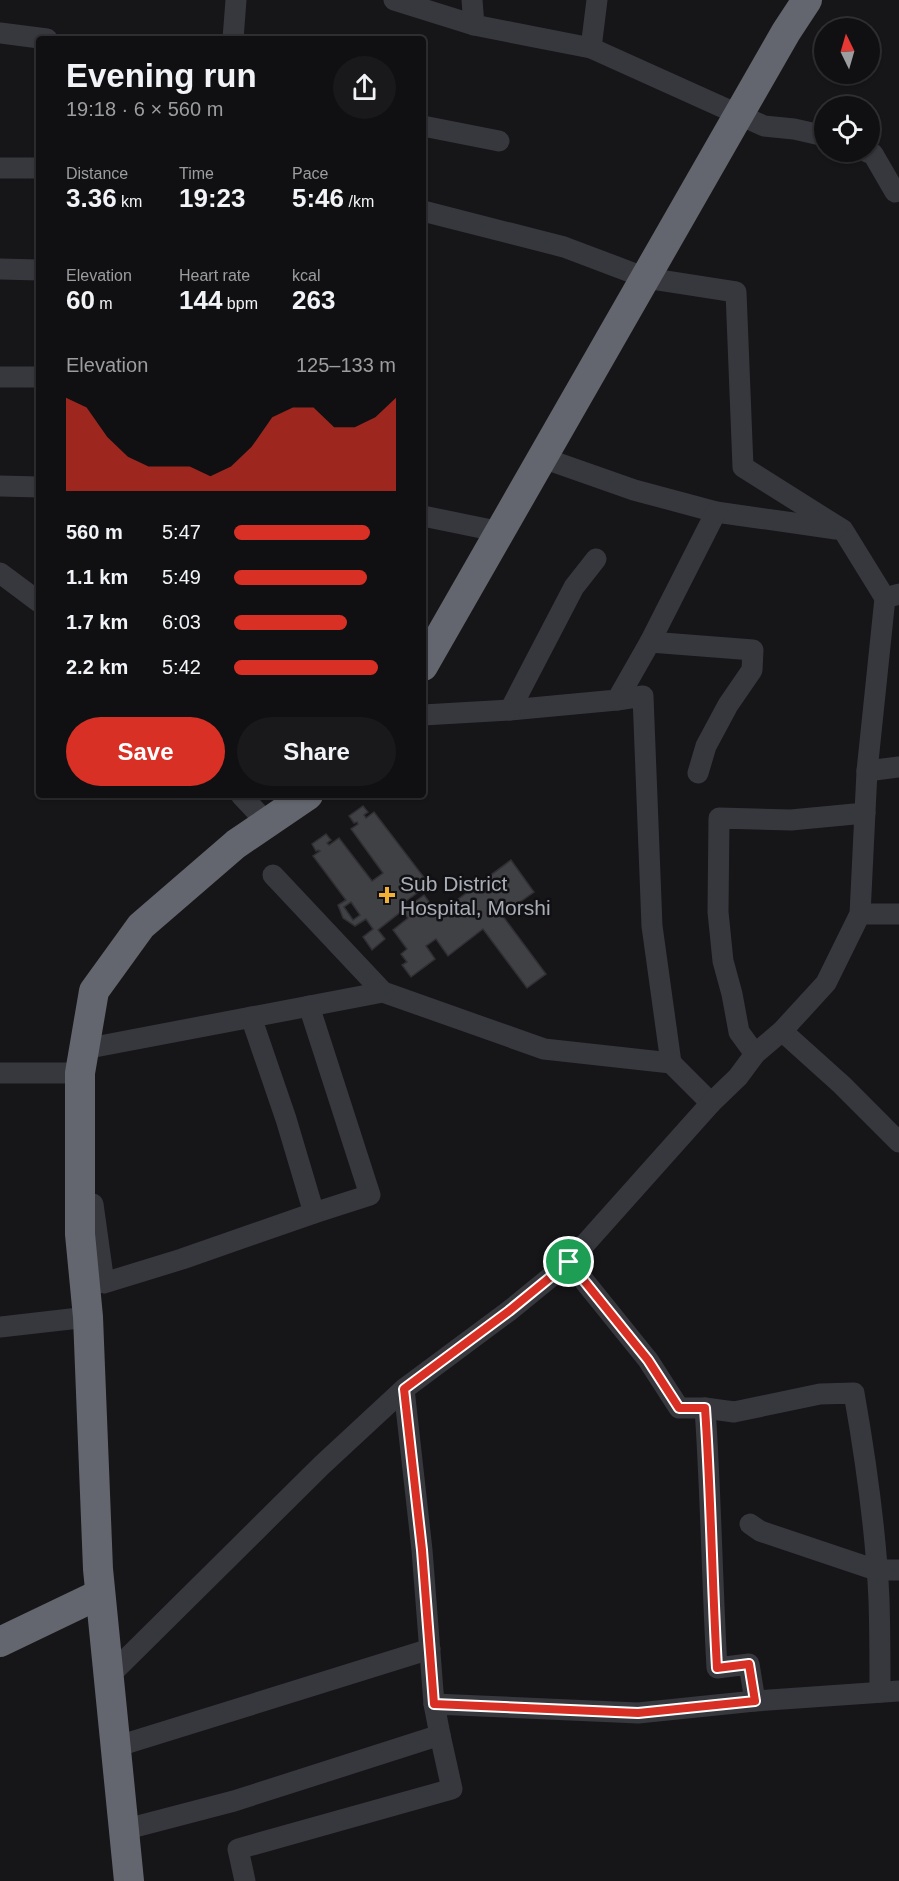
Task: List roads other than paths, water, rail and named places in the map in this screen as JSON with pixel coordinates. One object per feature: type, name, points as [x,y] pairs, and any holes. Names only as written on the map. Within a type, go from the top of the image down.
[{"type":"highway","points":[[426,661],[786,32],[807,0]]},
{"type":"highway","points":[[129,1881],[100,1594],[88,1317],[80,1234],[82,1061],[94,991],[141,926],[236,844],[304,798]]},
{"type":"highway","points":[[0,1642],[100,1594]]},
{"type":"street","points":[[233,36],[236,0]]},
{"type":"street","points":[[394,0],[474,25],[591,48],[764,126],[814,133]]},
{"type":"street","points":[[472,0],[474,25]]},
{"type":"street","points":[[591,48],[597,0]]},
{"type":"street","points":[[0,33],[36,38]]},
{"type":"street","points":[[426,127],[499,141]]},
{"type":"street","points":[[878,162],[898,196]]},
{"type":"street","points":[[0,168],[36,168]]},
{"type":"street","points":[[108,1677],[322,1465],[404,1389],[509,1311],[569,1262],[711,1103],[738,1077],[755,1054],[782,1031],[826,983],[860,914],[867,771],[892,596],[843,530],[743,467],[736,292],[646,278],[564,247],[426,212]]},
{"type":"street","points":[[0,270],[36,270]]},
{"type":"street","points":[[0,377],[36,377]]},
{"type":"street","points":[[543,458],[634,490],[716,512],[843,530]]},
{"type":"street","points":[[0,486],[36,487]]},
{"type":"street","points":[[617,700],[650,642],[716,512]]},
{"type":"street","points":[[426,517],[501,532]]},
{"type":"street","points":[[510,711],[574,587],[596,559]]},
{"type":"street","points":[[0,573],[36,600]]},
{"type":"street","points":[[650,642],[753,650],[752,670],[728,705],[706,746],[698,773]]},
{"type":"street","points":[[426,715],[510,711],[643,696],[652,926],[671,1063],[711,1103]]},
{"type":"street","points":[[867,771],[899,767]]},
{"type":"street","points":[[244,798],[267,823]]},
{"type":"street","points":[[755,1054],[739,1032],[723,961],[718,912],[719,818],[791,820],[865,813]]},
{"type":"street","points":[[273,875],[383,992],[544,1049],[671,1063]]},
{"type":"street","points":[[860,914],[899,914]]},
{"type":"street","points":[[0,1073],[82,1061],[251,1017],[383,992]]},
{"type":"street","points":[[80,1203],[93,1204],[104,1283],[182,1259],[370,1194],[309,1006]]},
{"type":"street","points":[[251,1017],[286,1119],[314,1213]]},
{"type":"street","points":[[782,1031],[842,1085],[899,1142]]},
{"type":"street","points":[[434,1704],[638,1713],[755,1701],[890,1692],[865,1456],[854,1394],[820,1394],[734,1412],[705,1408],[679,1408],[648,1360],[569,1262]]},
{"type":"street","points":[[0,1327],[88,1317]]},
{"type":"street","points":[[245,1881],[238,1849],[452,1788],[434,1704],[422,1550],[404,1389]]},
{"type":"street","points":[[705,1408],[717,1668],[749,1664],[755,1701]]},
{"type":"street","points":[[750,1524],[760,1531],[876,1570],[899,1570]]},
{"type":"street","points":[[115,1747],[430,1649]]},
{"type":"street","points":[[123,1830],[234,1801],[440,1735]]},
{"type":"place","name":"Sub District Hospital, Morshi","points":[[387,895]]}]
